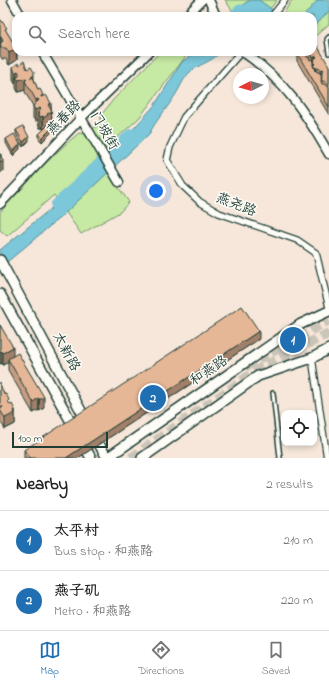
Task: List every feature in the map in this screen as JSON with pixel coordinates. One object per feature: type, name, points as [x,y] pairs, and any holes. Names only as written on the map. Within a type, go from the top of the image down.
[{"type":"main road","name":"太新路","points":[[0,260],[107,458]]},
{"type":"main road","name":"太新路","points":[[0,294],[91,458]]},
{"type":"main road","name":"和燕路","points":[[107,458],[301,324],[329,311]]},
{"type":"main road","points":[[142,458],[258,376],[312,358],[329,349]]},
{"type":"street","points":[[12,0],[19,12]]},
{"type":"street","points":[[190,12],[202,0]]},
{"type":"street","points":[[209,0],[214,12]]},
{"type":"street","points":[[275,12],[285,0]]},
{"type":"street","name":"门坡街","points":[[44,56],[119,182]]},
{"type":"street","name":"燕春路","points":[[0,204],[81,118],[145,56]]},
{"type":"street","name":"燕尧路","points":[[238,56],[184,117],[170,147],[167,160],[183,186],[200,202],[219,213],[297,240],[316,252],[329,307]]},
{"type":"street","points":[[248,56],[258,62],[284,87],[310,121],[329,154]]},
{"type":"street","points":[[312,358],[327,458]]},
{"type":"lane","points":[[329,37],[327,39],[329,53]]},
{"type":"lane","points":[[273,392],[280,458]]},
{"type":"green space","points":[[225,0],[277,0],[267,12],[233,12]]},
{"type":"green space","points":[[292,0],[329,0],[329,24],[317,34],[317,12],[284,12]]},
{"type":"green space","points":[[156,56],[186,56],[139,118],[97,156],[129,202],[120,212],[81,234],[54,195],[7,236],[0,230],[0,212],[68,142],[79,133],[86,134],[99,124],[102,114],[113,100]]},
{"type":"water","points":[[251,0],[259,0],[276,12],[237,12],[245,3]]},
{"type":"water","points":[[318,0],[329,0],[329,11],[317,24],[317,12],[307,12]]},
{"type":"water","points":[[190,56],[216,56],[187,75],[149,134],[63,215],[0,268],[0,250],[71,192],[118,146],[154,106],[182,62]]},
{"type":"building","points":[[0,19],[7,28],[5,29],[12,40],[12,51],[9,53],[6,48],[2,48],[0,44],[3,41],[0,37]]},
{"type":"building","points":[[317,45],[329,66],[328,84],[326,81],[322,81],[321,78],[321,72],[324,70],[320,70],[319,68],[317,69],[313,65],[315,64],[313,62],[315,61],[314,59],[317,57]]},
{"type":"building","points":[[299,56],[307,56],[310,60],[312,59],[315,71],[316,70],[319,72],[322,76],[322,84],[326,84],[329,87],[329,107]]},
{"type":"building","points":[[24,61],[27,69],[31,67],[34,72],[34,75],[30,79],[33,77],[38,90],[40,89],[43,95],[41,97],[46,95],[51,103],[48,105],[52,111],[43,118],[43,116],[40,117],[38,113],[41,109],[35,110],[33,106],[39,100],[36,100],[25,81],[27,79],[18,80],[16,77],[19,75],[19,72],[17,71],[15,73],[13,67]]},
{"type":"building","points":[[52,121],[56,124],[42,138],[39,134]]},
{"type":"building","points":[[23,126],[29,137],[23,142],[16,130]]},
{"type":"building","points":[[14,134],[20,144],[13,152],[6,139]]},
{"type":"building","points":[[0,155],[3,160],[0,162]]},
{"type":"building","points":[[242,306],[259,331],[66,458],[30,458],[24,450]]},
{"type":"building","points":[[0,325],[13,347],[3,353],[2,351],[0,352]]},
{"type":"building","points":[[18,353],[44,397],[39,400],[39,398],[33,402],[8,359]]},
{"type":"building","points":[[0,385],[9,400],[10,405],[12,404],[15,410],[15,413],[5,418],[0,410],[3,407],[2,406],[0,408]]},
{"type":"waterway","points":[[238,12],[240,10],[251,12]]},
{"type":"waterway","points":[[56,205],[131,134]]},
{"type":"tunnel","points":[[245,367],[329,320]]},
{"type":"tunnel","points":[[131,458],[259,369],[329,333]]},
{"type":"place","name":"太平村","points":[[293,340]]},
{"type":"place","name":"燕子矶","points":[[153,398]]}]
